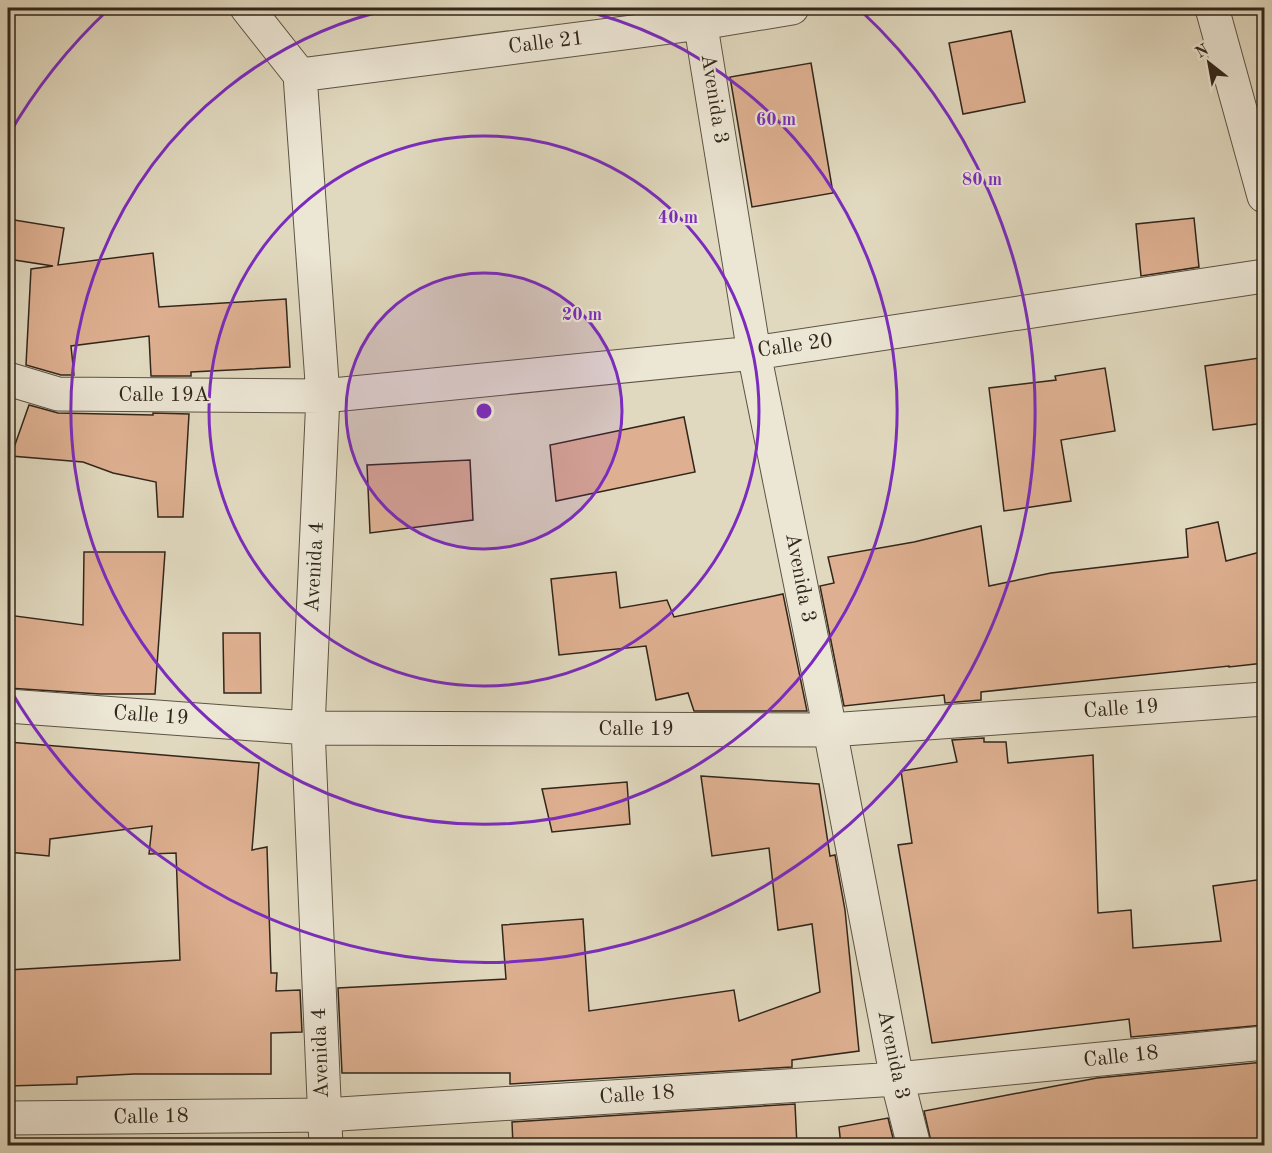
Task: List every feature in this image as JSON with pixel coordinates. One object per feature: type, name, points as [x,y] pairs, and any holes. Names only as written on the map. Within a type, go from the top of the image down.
[{"type":"street","points":[[247,8],[300,75]]},
{"type":"street","name":"Calle 21","points":[[300,75],[700,15],[792,8]]},
{"type":"street","points":[[1212,8],[1264,196]]},
{"type":"street","name":"Avenida 3","points":[[700,15],[754,353],[897,1079],[914,1146]]},
{"type":"street","name":"Avenida 4","points":[[300,75],[323,396],[308,728],[325,1130]]},
{"type":"street","name":"Calle 20","points":[[323,396],[754,353],[1264,276]]},
{"type":"street","name":"Calle 19A","points":[[8,380],[58,394],[323,396]]},
{"type":"street","name":"Calle 19","points":[[8,706],[308,728],[830,730],[1264,699]]},
{"type":"street","name":"Calle 18","points":[[8,1118],[325,1130],[897,1079],[1264,1043]]},
{"type":"building","points":[[1011,31],[1025,102],[963,114],[949,43]]},
{"type":"building","points":[[811,63],[833,193],[752,207],[730,77]]},
{"type":"building","points":[[1194,218],[1199,267],[1141,276],[1136,224]]},
{"type":"building","points":[[8,219],[64,228],[58,265],[153,253],[159,307],[286,299],[290,367],[191,372],[191,376],[151,376],[149,336],[71,346],[74,375],[61,375],[26,365],[31,269],[53,266],[8,259]]},
{"type":"building","points":[[1259,358],[1264,394],[1264,423],[1213,430],[1205,366]]},
{"type":"building","points":[[1105,368],[1115,431],[1061,440],[1071,501],[1004,511],[989,388],[1056,380],[1055,376]]},
{"type":"building","points":[[29,405],[58,413],[189,414],[183,517],[158,517],[156,482],[113,473],[83,462],[11,456]]},
{"type":"building","points":[[684,417],[695,472],[556,501],[550,445]]},
{"type":"building","points":[[470,460],[473,520],[370,533],[367,465]]},
{"type":"building","points":[[1218,522],[1226,561],[1264,551],[1264,663],[981,692],[981,700],[945,703],[944,695],[844,706],[820,586],[834,583],[828,557],[914,542],[981,526],[989,586],[1051,573],[1188,557],[1186,529]]},
{"type":"building","points":[[84,552],[165,552],[155,694],[100,694],[8,688],[8,615],[83,625]]},
{"type":"building","points":[[616,572],[620,608],[667,600],[674,617],[783,594],[807,711],[694,711],[688,693],[656,700],[646,646],[559,655],[551,579]]},
{"type":"building","points":[[223,633],[260,633],[261,693],[224,693]]},
{"type":"building","points":[[984,738],[984,742],[1006,742],[1008,763],[1093,755],[1098,913],[1131,910],[1133,948],[1221,941],[1213,886],[1264,879],[1264,1025],[1131,1037],[1129,1019],[932,1043],[898,845],[912,843],[901,771],[957,762],[952,740]]},
{"type":"building","points":[[8,742],[259,763],[252,850],[267,847],[271,973],[277,973],[276,991],[300,990],[302,1032],[271,1033],[271,1074],[134,1074],[77,1077],[77,1084],[8,1086],[8,970],[180,960],[176,853],[149,854],[152,826],[50,839],[49,856],[8,852]]},
{"type":"building","points":[[701,776],[819,784],[830,856],[835,855],[845,910],[859,1051],[792,1060],[792,1067],[510,1084],[510,1073],[342,1073],[338,988],[506,979],[502,925],[583,919],[589,1011],[734,990],[739,1021],[820,992],[812,924],[778,930],[769,848],[712,856]]},
{"type":"building","points":[[627,782],[630,824],[552,832],[542,789]]},
{"type":"building","points":[[1264,1062],[1264,1146],[932,1146],[924,1111],[1097,1078]]},
{"type":"building","points":[[795,1104],[797,1146],[513,1146],[512,1122]]},
{"type":"building","points":[[888,1118],[895,1146],[841,1146],[839,1127]]}]
